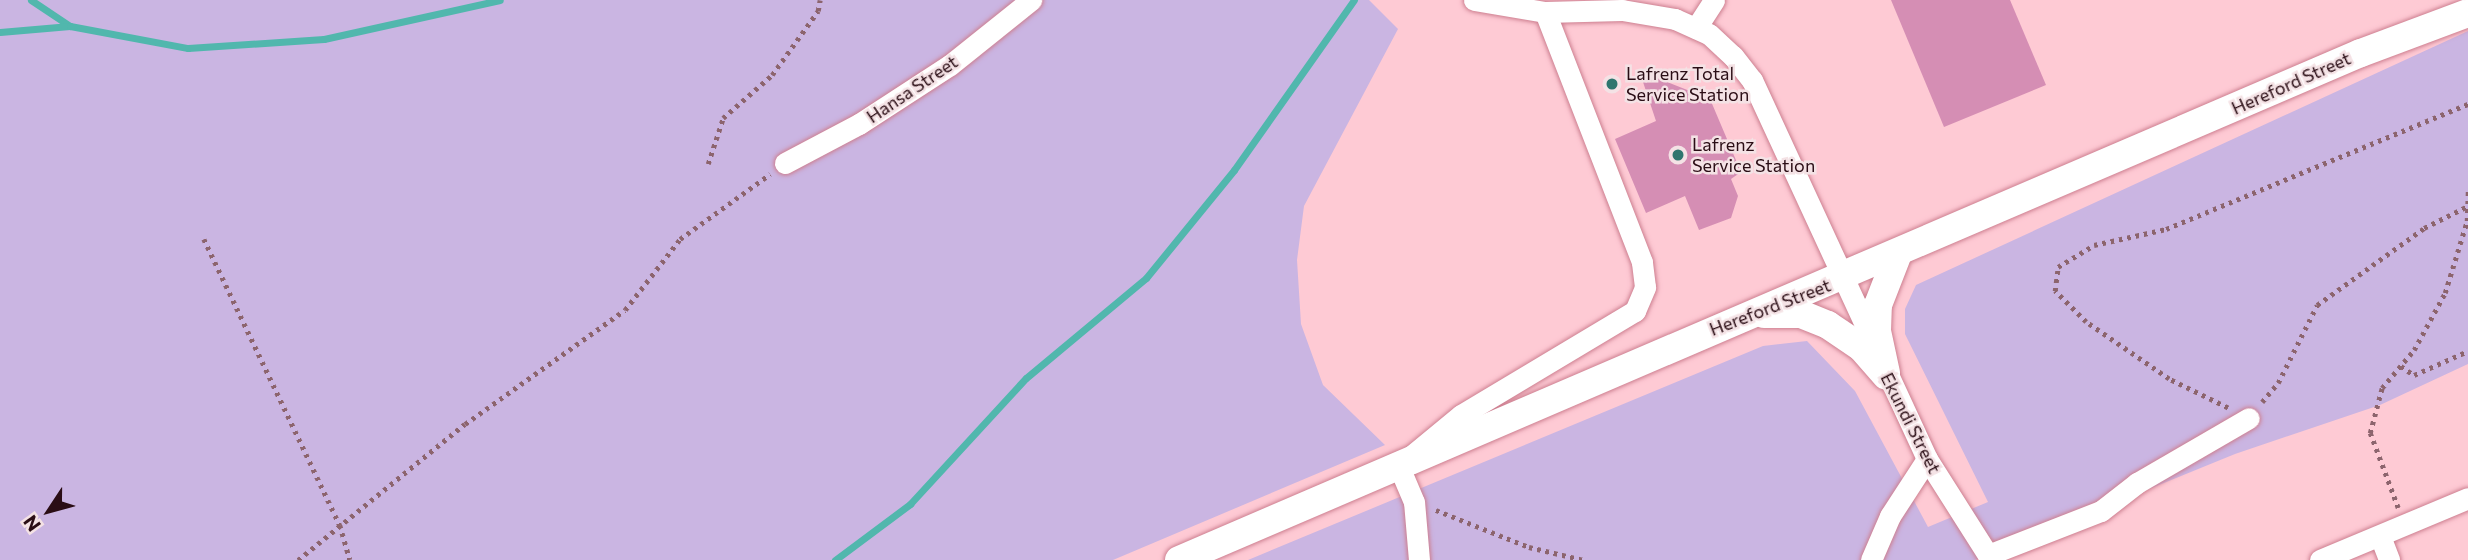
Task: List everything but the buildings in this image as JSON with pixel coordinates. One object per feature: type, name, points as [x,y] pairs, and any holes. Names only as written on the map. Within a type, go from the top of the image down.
[{"type":"main road","name":"Hereford Street","points":[[2361,53],[2415,16],[2452,0]]},
{"type":"main road","name":"Hereford Street","points":[[1179,560],[1722,325],[1897,256],[2361,53],[2468,13]]},
{"type":"main road","points":[[1886,376],[1877,331],[1878,305],[1897,256]]},
{"type":"main road","points":[[1722,325],[1774,311],[1801,314],[1828,325],[1861,347],[1886,376]]},
{"type":"street","name":"Hansa Street","points":[[785,163],[859,124],[950,65],[1031,0]]},
{"type":"street","name":"Ekundi Street","points":[[1474,0],[1545,12],[1622,10],[1675,19],[1696,28],[1733,56],[1752,80],[1844,278],[1886,376],[1927,459],[1990,558]]},
{"type":"street","points":[[1696,28],[1714,0]]},
{"type":"street","points":[[1419,560],[1413,502],[1399,466],[1461,415],[1634,311],[1645,288],[1642,262],[1545,12]]},
{"type":"street","points":[[1990,558],[2101,511],[2137,483],[2249,418]]},
{"type":"street","points":[[1871,560],[1890,516],[1927,459]]},
{"type":"street","points":[[2320,560],[2468,498]]},
{"type":"street","points":[[2380,536],[2389,560]]},
{"type":"path","points":[[708,163],[723,118],[772,75],[818,11],[820,0]]},
{"type":"path","points":[[2467,206],[2424,228],[2318,305],[2278,383],[2249,418],[2169,379],[2087,323],[2055,291],[2058,267],[2094,245],[2166,229],[2468,104]]},
{"type":"path","points":[[298,560],[465,424],[625,310],[680,239],[785,163]]},
{"type":"path","points":[[2404,525],[2370,433],[2382,388],[2401,366],[2445,293],[2467,221],[2468,190]]},
{"type":"path","points":[[204,239],[340,526],[350,560]]},
{"type":"path","points":[[2401,366],[2414,375],[2468,351]]},
{"type":"path","points":[[1413,502],[1529,547],[1584,560]]},
{"type":"shaded area","points":[[0,0],[1369,0],[1398,29],[1304,206],[1297,260],[1301,324],[1323,385],[1385,445],[1113,560],[0,560]]},
{"type":"shaded area","points":[[2468,31],[2468,364],[2380,405],[2235,454],[1975,560],[1248,560],[1763,346],[1807,341],[1855,391],[1928,527],[1988,502],[1905,334],[1905,309],[1916,285]]},
{"type":"waterway","points":[[31,0],[70,26]]},
{"type":"waterway","points":[[0,32],[70,26],[188,48],[324,39],[500,0]]},
{"type":"waterway","points":[[835,560],[910,504],[1026,378],[1146,278],[1234,170],[1354,0]]},
{"type":"place","name":"Lafrenz Total Service Station","points":[[1612,84]]},
{"type":"place","name":"Lafrenz Service Station","points":[[1678,155]]}]
